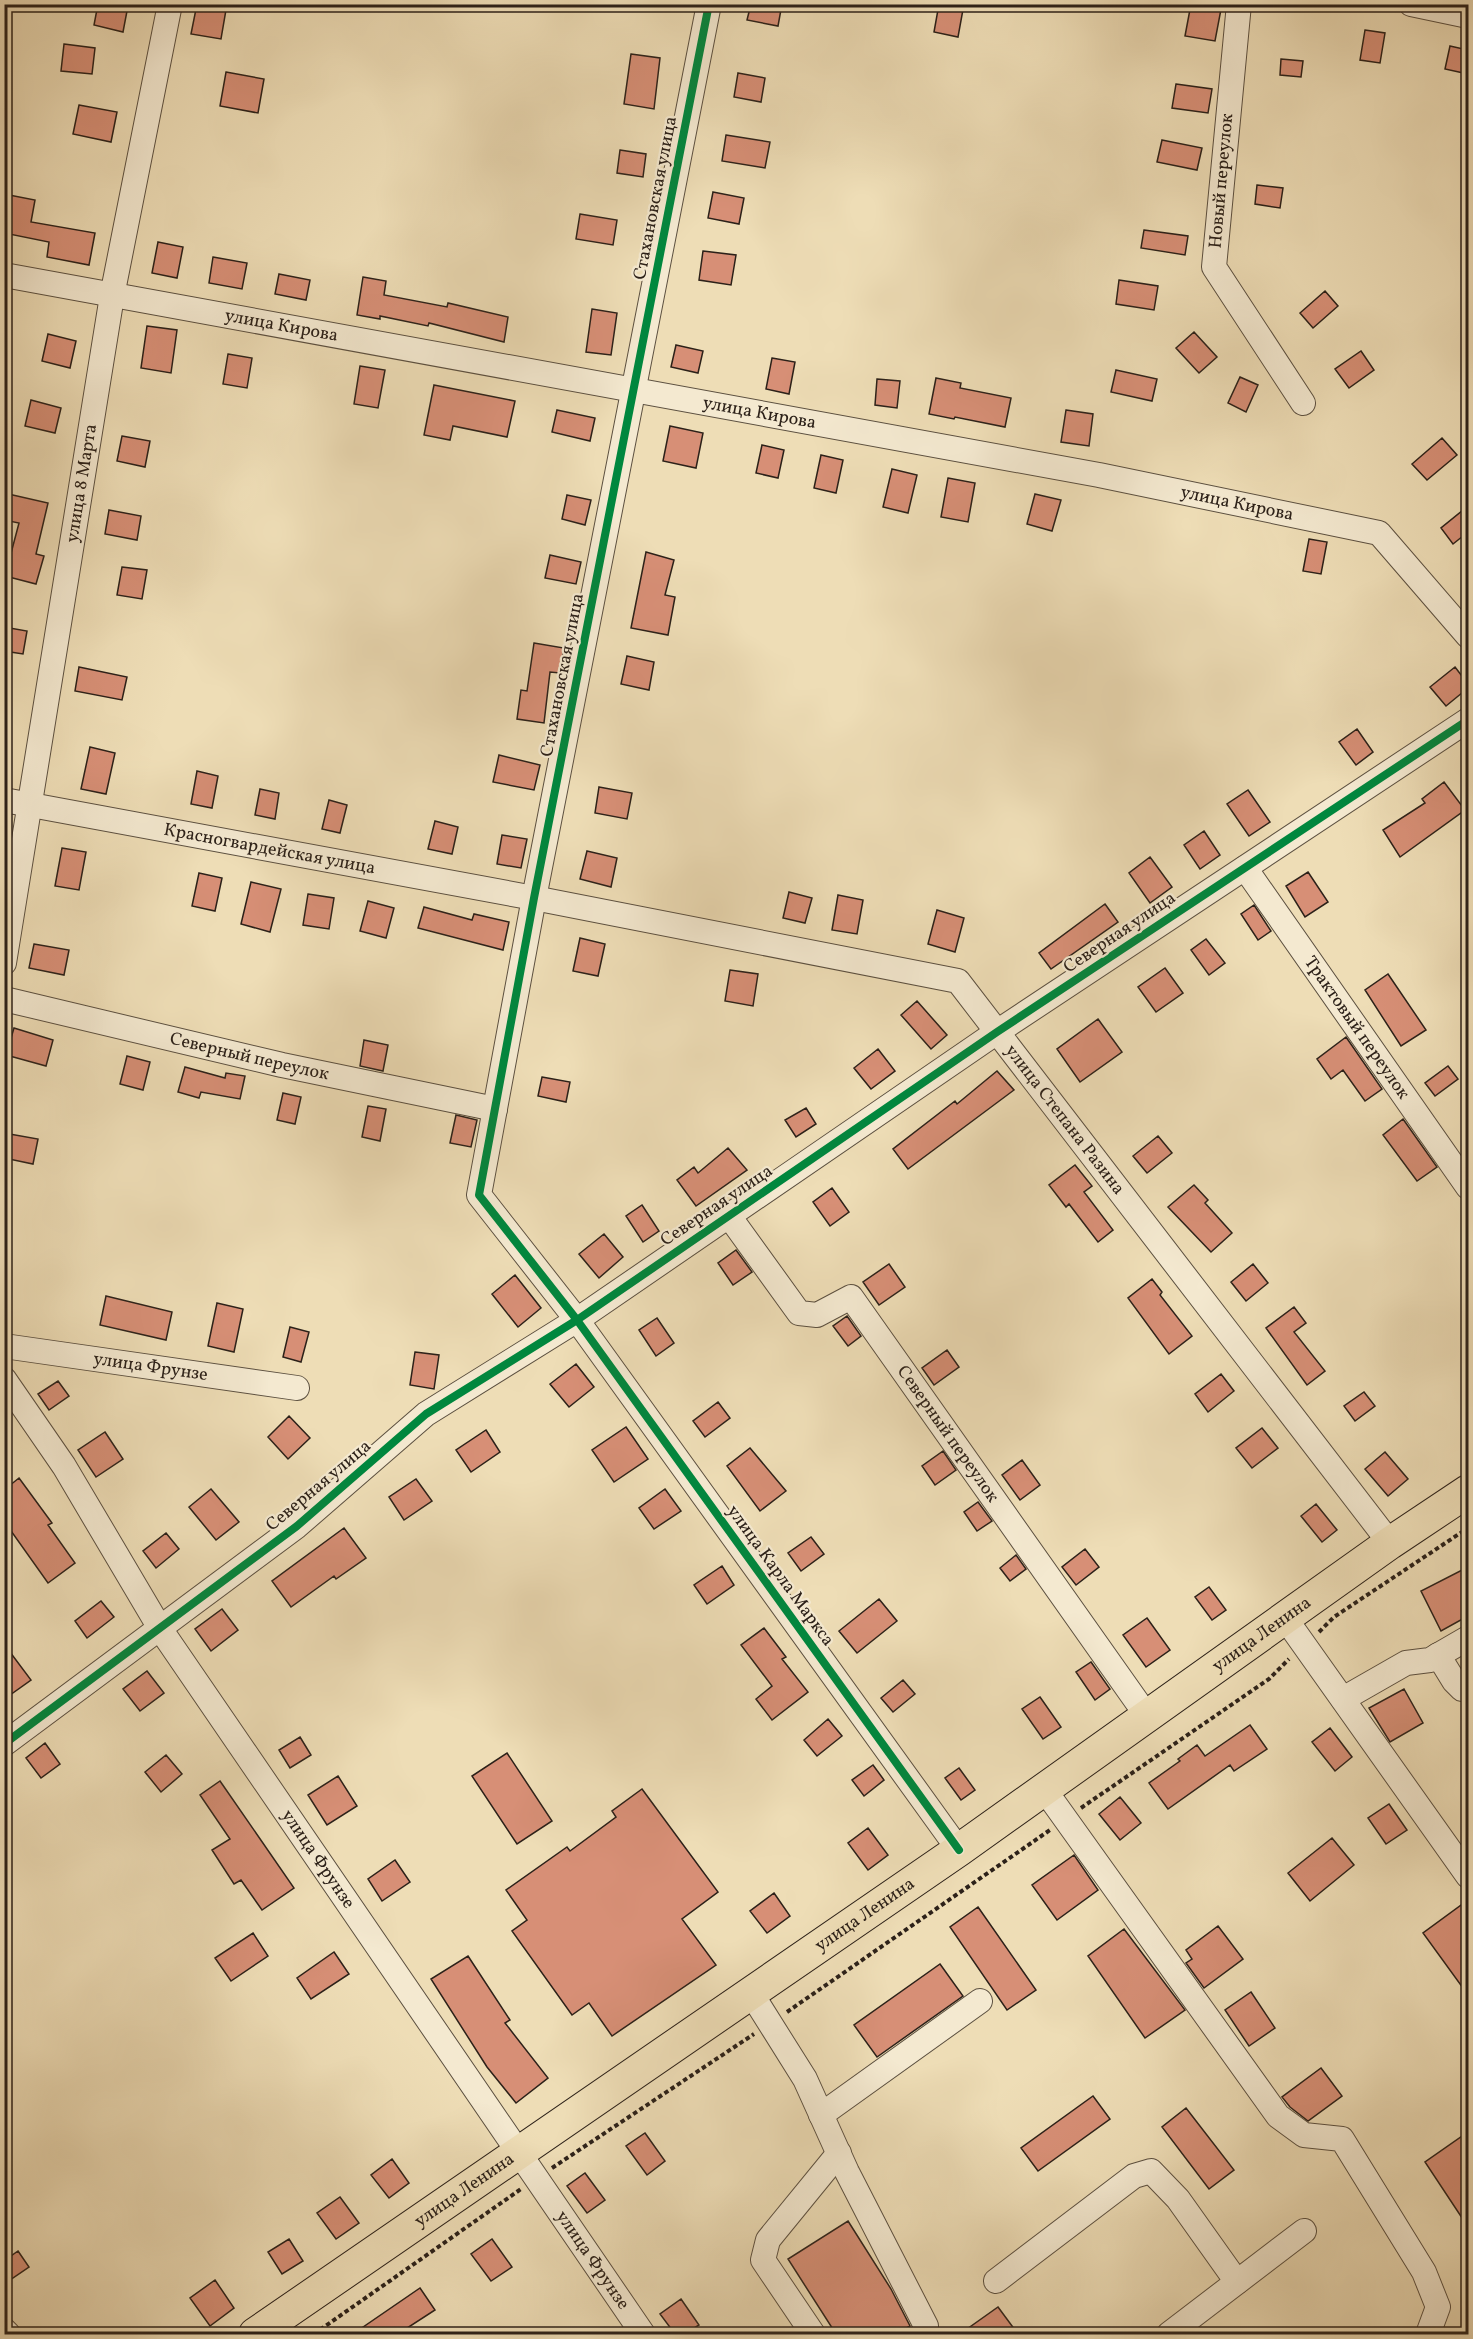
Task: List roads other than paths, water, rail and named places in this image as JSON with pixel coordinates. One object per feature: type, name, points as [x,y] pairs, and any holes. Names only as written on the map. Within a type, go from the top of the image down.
[{"type":"main road","name":"улица Ленина","points":[[255,2334],[959,1850],[1390,1543],[1468,1491]]},
{"type":"street","name":"улица 8 Марта","points":[[4,963],[32,804],[112,296],[170,4]]},
{"type":"street","name":"Стахановская улица","points":[[577,1320],[479,1196],[534,898],[710,4]]},
{"type":"street","name":"Новый переулок","points":[[1239,4],[1214,267],[1303,403]]},
{"type":"street","points":[[1411,4],[1468,16]]},
{"type":"street","name":"улица Кирова","points":[[4,275],[1100,475],[1379,533],[1468,636]]},
{"type":"street","name":"Северная улица","points":[[4,1744],[161,1630],[297,1526],[426,1414],[577,1320],[997,1032],[1468,720]]},
{"type":"street","name":"Красногвардейская улица","points":[[4,800],[534,898]]},
{"type":"street","name":"Трактовый переулок","points":[[1245,868],[1468,1187]]},
{"type":"street","name":"улица Степана Разина","points":[[534,898],[958,981],[1390,1543]]},
{"type":"street","name":"Северный переулок","points":[[4,999],[282,1065],[495,1109]]},
{"type":"street","name":"Северный переулок","points":[[729,1216],[799,1313],[817,1315],[850,1297],[1147,1716]]},
{"type":"street","name":"улица Карла Маркса","points":[[577,1320],[959,1850]]},
{"type":"street","name":"улица Фрунзе","points":[[4,1346],[297,1388]]},
{"type":"street","name":"улица Фрунзе","points":[[4,1379],[64,1466],[161,1630],[643,2334]]},
{"type":"street","points":[[1285,1618],[1343,1699],[1460,1848],[1468,1876]]},
{"type":"street","points":[[1343,1699],[1406,1663],[1430,1660],[1468,1638]]},
{"type":"street","points":[[1438,1656],[1454,1681],[1462,1689],[1468,1686]]},
{"type":"street","points":[[1044,1789],[1278,2116],[1304,2135],[1342,2139],[1424,2272],[1438,2307],[1428,2334]]},
{"type":"street","points":[[751,1993],[805,2079],[839,2153],[926,2326]]},
{"type":"street","points":[[821,2115],[980,2001]]},
{"type":"street","points":[[813,2334],[763,2260],[768,2240],[839,2153]]},
{"type":"street","points":[[996,2281],[1134,2176],[1151,2171],[1178,2199],[1237,2282]]},
{"type":"street","points":[[1169,2334],[1304,2231]]},
{"type":"street","points":[[4,2330],[8,2334]]}]
